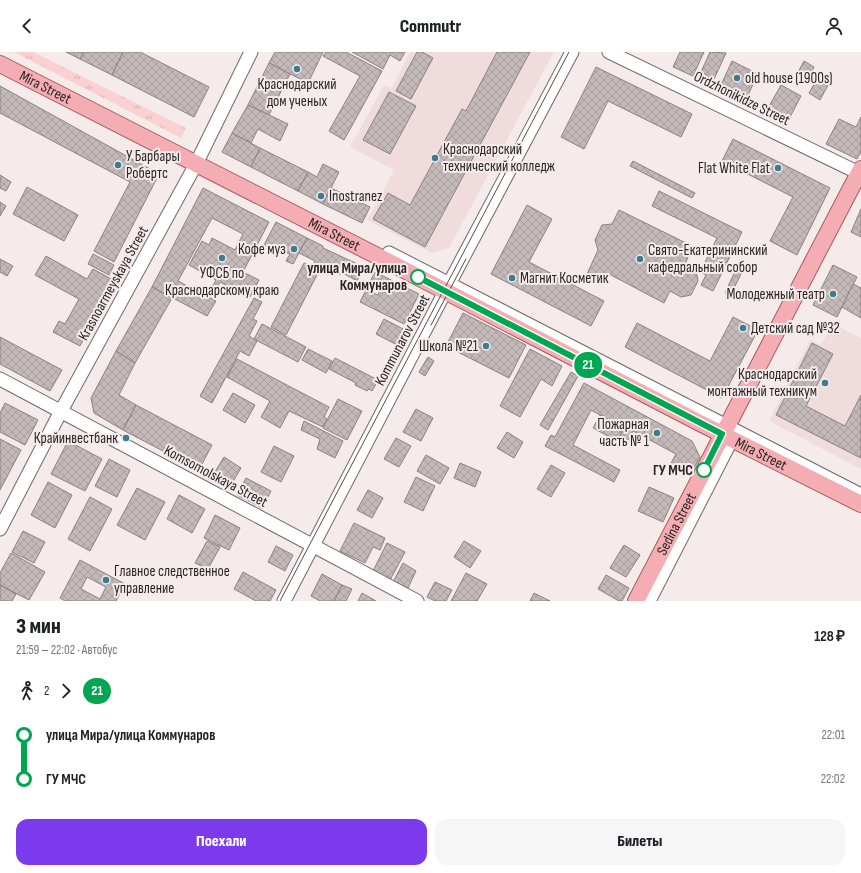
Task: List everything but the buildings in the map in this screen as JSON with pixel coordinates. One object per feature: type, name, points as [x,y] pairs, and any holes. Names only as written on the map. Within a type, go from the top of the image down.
[{"type":"main road","name":"Mira Street","points":[[0,64],[198,160],[729,433],[861,504]]},
{"type":"main road","points":[[729,433],[860,172]]},
{"type":"main road","name":"Sedina Street","points":[[636,601],[729,433]]},
{"type":"street","name":"Krasnoarmeyskaya Street","points":[[0,529],[61,411],[198,160],[252,52]]},
{"type":"street","name":"Kommunarov Street","points":[[284,601],[572,52]]},
{"type":"street","name":"Ordzhonikidze Street","points":[[609,52],[860,172]]},
{"type":"street","name":"Mira Street","points":[[0,56],[198,160]]},
{"type":"street","name":"Komsomolskaya Street","points":[[0,379],[416,601]]},
{"type":"street","name":"Mira Street","points":[[729,433],[861,495]]},
{"type":"street","name":"Sedina Street","points":[[649,601],[729,433]]},
{"type":"shaded area","name":"Краснодарский технический колледж","points":[[410,52],[554,52],[449,248],[432,253],[367,220],[394,170],[350,147],[384,85],[392,88]]},
{"type":"shaded area","name":"Краснодарский монтажный техникум","points":[[832,324],[861,338],[861,469],[769,421],[810,340],[821,345]]},
{"type":"green space","points":[[14,52],[33,52],[186,128],[181,138]]},
{"type":"tram line","points":[[280,601],[569,52]]},
{"type":"tram line","points":[[431,325],[466,259]]},
{"type":"bus line","name":"21","points":[[418,277],[700,424],[722,434],[704,470]]},
{"type":"place","name":"Краснодарский дом ученых","points":[[297,69]]},
{"type":"place","name":"old house (1900s)","points":[[737,78]]},
{"type":"place","name":"Краснодарский технический колледж","points":[[435,158]]},
{"type":"place","name":"У Барбары Робертс","points":[[118,165]]},
{"type":"place","name":"Flat White Flat","points":[[778,168]]},
{"type":"place","name":"Inostranez","points":[[321,196]]},
{"type":"place","name":"Кофе муз","points":[[294,249]]},
{"type":"place","name":"УФСБ по Краснодарскому краю","points":[[222,258]]},
{"type":"place","name":"Свято-Екатерининский кафедральный собор","points":[[640,259]]},
{"type":"place","name":"улица Мира/улица Коммунаров","points":[[418,277]]},
{"type":"place","name":"Магнит Косметик","points":[[512,278]]},
{"type":"place","name":"Молодежный театр","points":[[833,294]]},
{"type":"place","name":"Детский сад №32","points":[[743,328]]},
{"type":"place","name":"Школа №21","points":[[486,346]]},
{"type":"place","name":"Краснодарский монтажный техникум","points":[[825,383]]},
{"type":"place","name":"Пожарная часть № 1","points":[[657,433]]},
{"type":"place","name":"Крайинвестбанк","points":[[126,438]]},
{"type":"place","name":"ГУ МЧС","points":[[704,470]]},
{"type":"place","name":"Главное следственное управление","points":[[106,580]]}]
